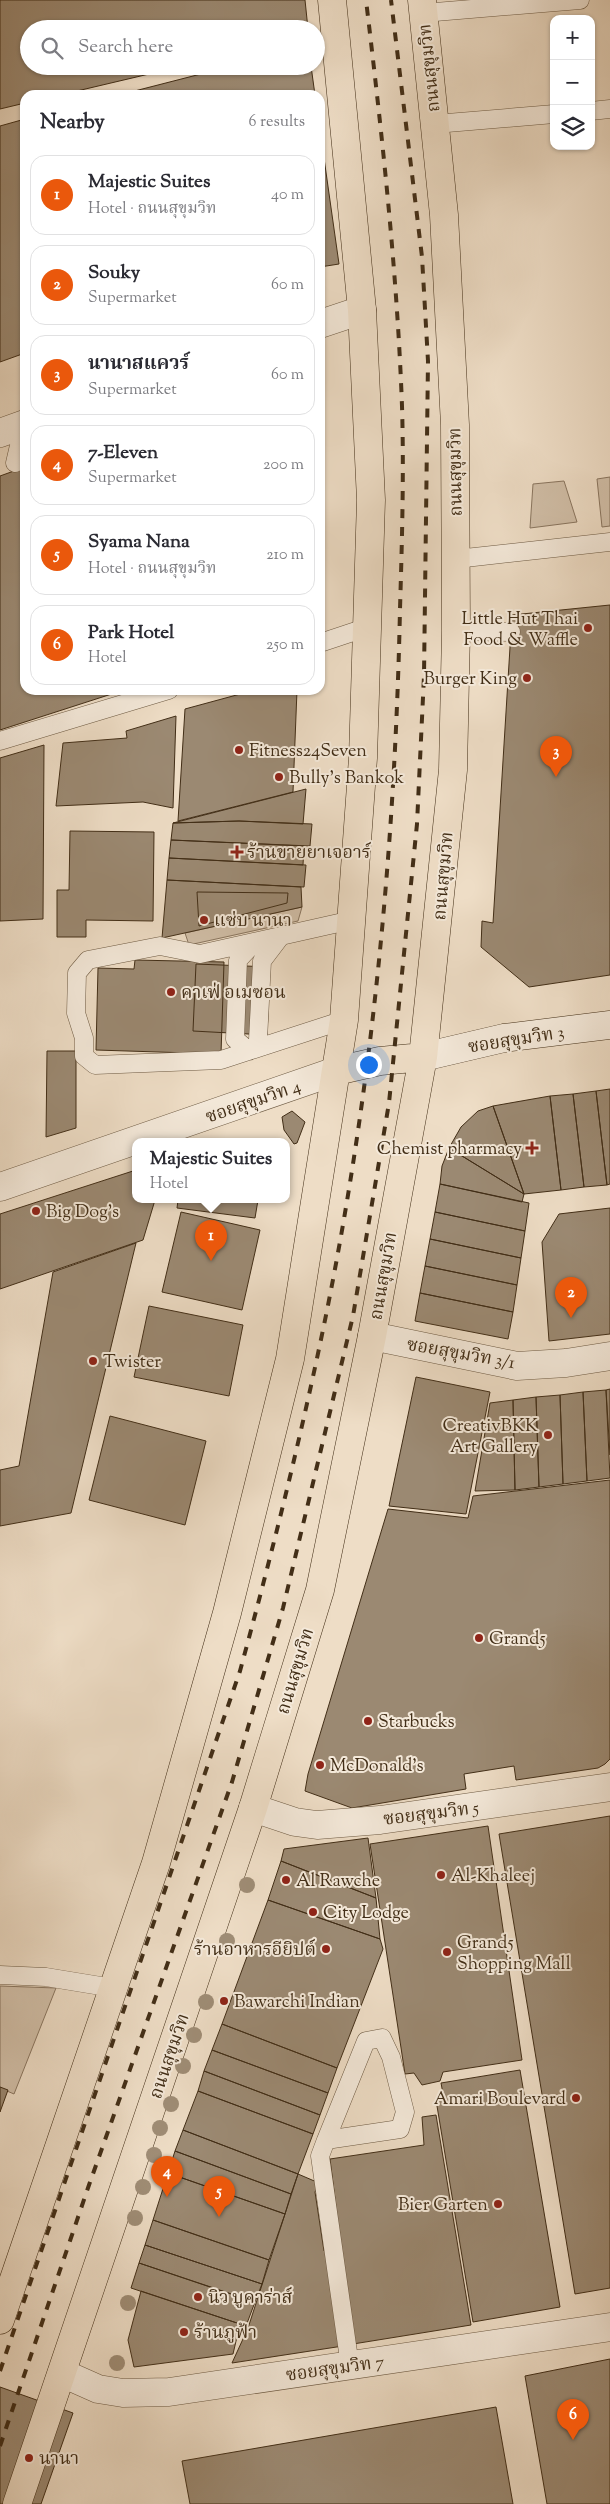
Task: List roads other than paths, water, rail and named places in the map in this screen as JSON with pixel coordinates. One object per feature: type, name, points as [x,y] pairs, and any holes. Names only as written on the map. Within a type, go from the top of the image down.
[{"type":"main road","points":[[0,2320],[156,1863],[227,1613],[290,1359],[344,1020],[363,758],[372,500],[362,310],[332,0]]},
{"type":"main road","name":"ถนนสุขุมวิท","points":[[17,2504],[253,1808],[320,1590],[372,1336],[423,1057],[452,770],[456,559],[454,406],[444,215],[422,7]]},
{"type":"main road","points":[[336,1071],[380,1061],[423,1057]]},
{"type":"street","points":[[325,322],[362,310]]},
{"type":"street","name":"ซอยสุขุมวิท 3","points":[[423,1057],[504,1038],[610,1025]]},
{"type":"street","name":"ซอยสุขุมวิท 4","points":[[142,1138],[336,1071]]},
{"type":"street","name":"ซอยสุขุมวิท 4","points":[[0,1187],[132,1141]]},
{"type":"street","name":"ซอยสุขุมวิท 3/1","points":[[372,1336],[517,1366],[566,1363],[610,1356]]},
{"type":"street","name":"ซอยสุขุมวิท 5","points":[[253,1808],[295,1822],[317,1824],[390,1819],[610,1787]]},
{"type":"street","name":"ซอยสุขุมวิท 7","points":[[62,2373],[98,2389],[123,2393],[169,2392],[610,2327]]},
{"type":"lane","points":[[422,7],[580,0]]},
{"type":"lane","points":[[595,111],[610,109]]},
{"type":"lane","points":[[435,124],[550,114]]},
{"type":"lane","points":[[12,427],[15,463]]},
{"type":"lane","points":[[456,559],[610,542]]},
{"type":"lane","points":[[325,641],[368,627]]},
{"type":"lane","points":[[456,631],[511,632]]},
{"type":"lane","points":[[0,741],[152,695]]},
{"type":"lane","points":[[344,1020],[221,1060],[95,1065],[84,1056],[84,1038],[76,1013],[77,973],[88,960],[160,946],[200,954],[352,920]]},
{"type":"lane","points":[[256,1048],[262,961],[281,936]]},
{"type":"lane","points":[[255,942],[238,960],[235,1039],[256,1048]]},
{"type":"lane","points":[[0,1975],[46,1977],[113,1988]]},
{"type":"lane","points":[[326,2140],[400,2129],[405,2112],[391,2056],[382,2038],[366,2040],[326,2140],[320,2156],[350,2366]]},
{"type":"railway","points":[[0,2371],[240,1671],[285,1499],[315,1368],[341,1237],[355,1148],[368,1059],[378,969],[393,789],[403,482],[400,355],[393,253],[366,0]]},
{"type":"railway","points":[[0,2446],[89,2185],[232,1782],[283,1608],[353,1316],[389,1103],[417,824],[424,676],[428,361],[422,257],[391,0]]},
{"type":"place","name":"Little Hut Thai Food & Waffle","points":[[588,628]]},
{"type":"place","name":"Burger King","points":[[527,678]]},
{"type":"place","name":"Fitness24Seven","points":[[239,750]]},
{"type":"place","name":"Bully's Bankok","points":[[279,777]]},
{"type":"place","name":"นานาสแควร์","points":[[556,777]]},
{"type":"place","name":"ร้านขายยาเจอาร์","points":[[237,852]]},
{"type":"place","name":"แซ่บ นานา","points":[[204,920]]},
{"type":"place","name":"คาเฟ่ อเมซอน","points":[[171,992]]},
{"type":"place","name":"Chemist pharmacy","points":[[532,1148]]},
{"type":"place","name":"Big Dog's","points":[[36,1211]]},
{"type":"place","name":"Majestic Suites","points":[[211,1261]]},
{"type":"place","name":"Souky","points":[[571,1318]]},
{"type":"place","name":"Twister","points":[[93,1361]]},
{"type":"place","name":"CreativBKK Art Gallery","points":[[548,1435]]},
{"type":"place","name":"Grand5","points":[[479,1638]]},
{"type":"place","name":"Starbucks","points":[[368,1721]]},
{"type":"place","name":"McDonald's","points":[[320,1765]]},
{"type":"place","name":"Al-Khaleej","points":[[441,1875]]},
{"type":"place","name":"Al Rawche","points":[[286,1880]]},
{"type":"place","name":"City Lodge","points":[[313,1912]]},
{"type":"place","name":"ร้านอาหารอียิปต์","points":[[326,1949]]},
{"type":"place","name":"Grand5 Shopping Mall","points":[[447,1952]]},
{"type":"place","name":"Bawarchi Indian","points":[[224,2001]]},
{"type":"place","name":"Amari Boulevard","points":[[576,2098]]},
{"type":"place","name":"7-Eleven","points":[[167,2197]]},
{"type":"place","name":"Bier Garten","points":[[498,2204]]},
{"type":"place","name":"Syama Nana","points":[[219,2217]]},
{"type":"place","name":"นิว บูคาร่าส์","points":[[198,2297]]},
{"type":"place","name":"ร้านภูฟ้า","points":[[184,2332]]},
{"type":"place","name":"Park Hotel","points":[[573,2440]]},
{"type":"place","name":"นานา","points":[[29,2458]]}]
